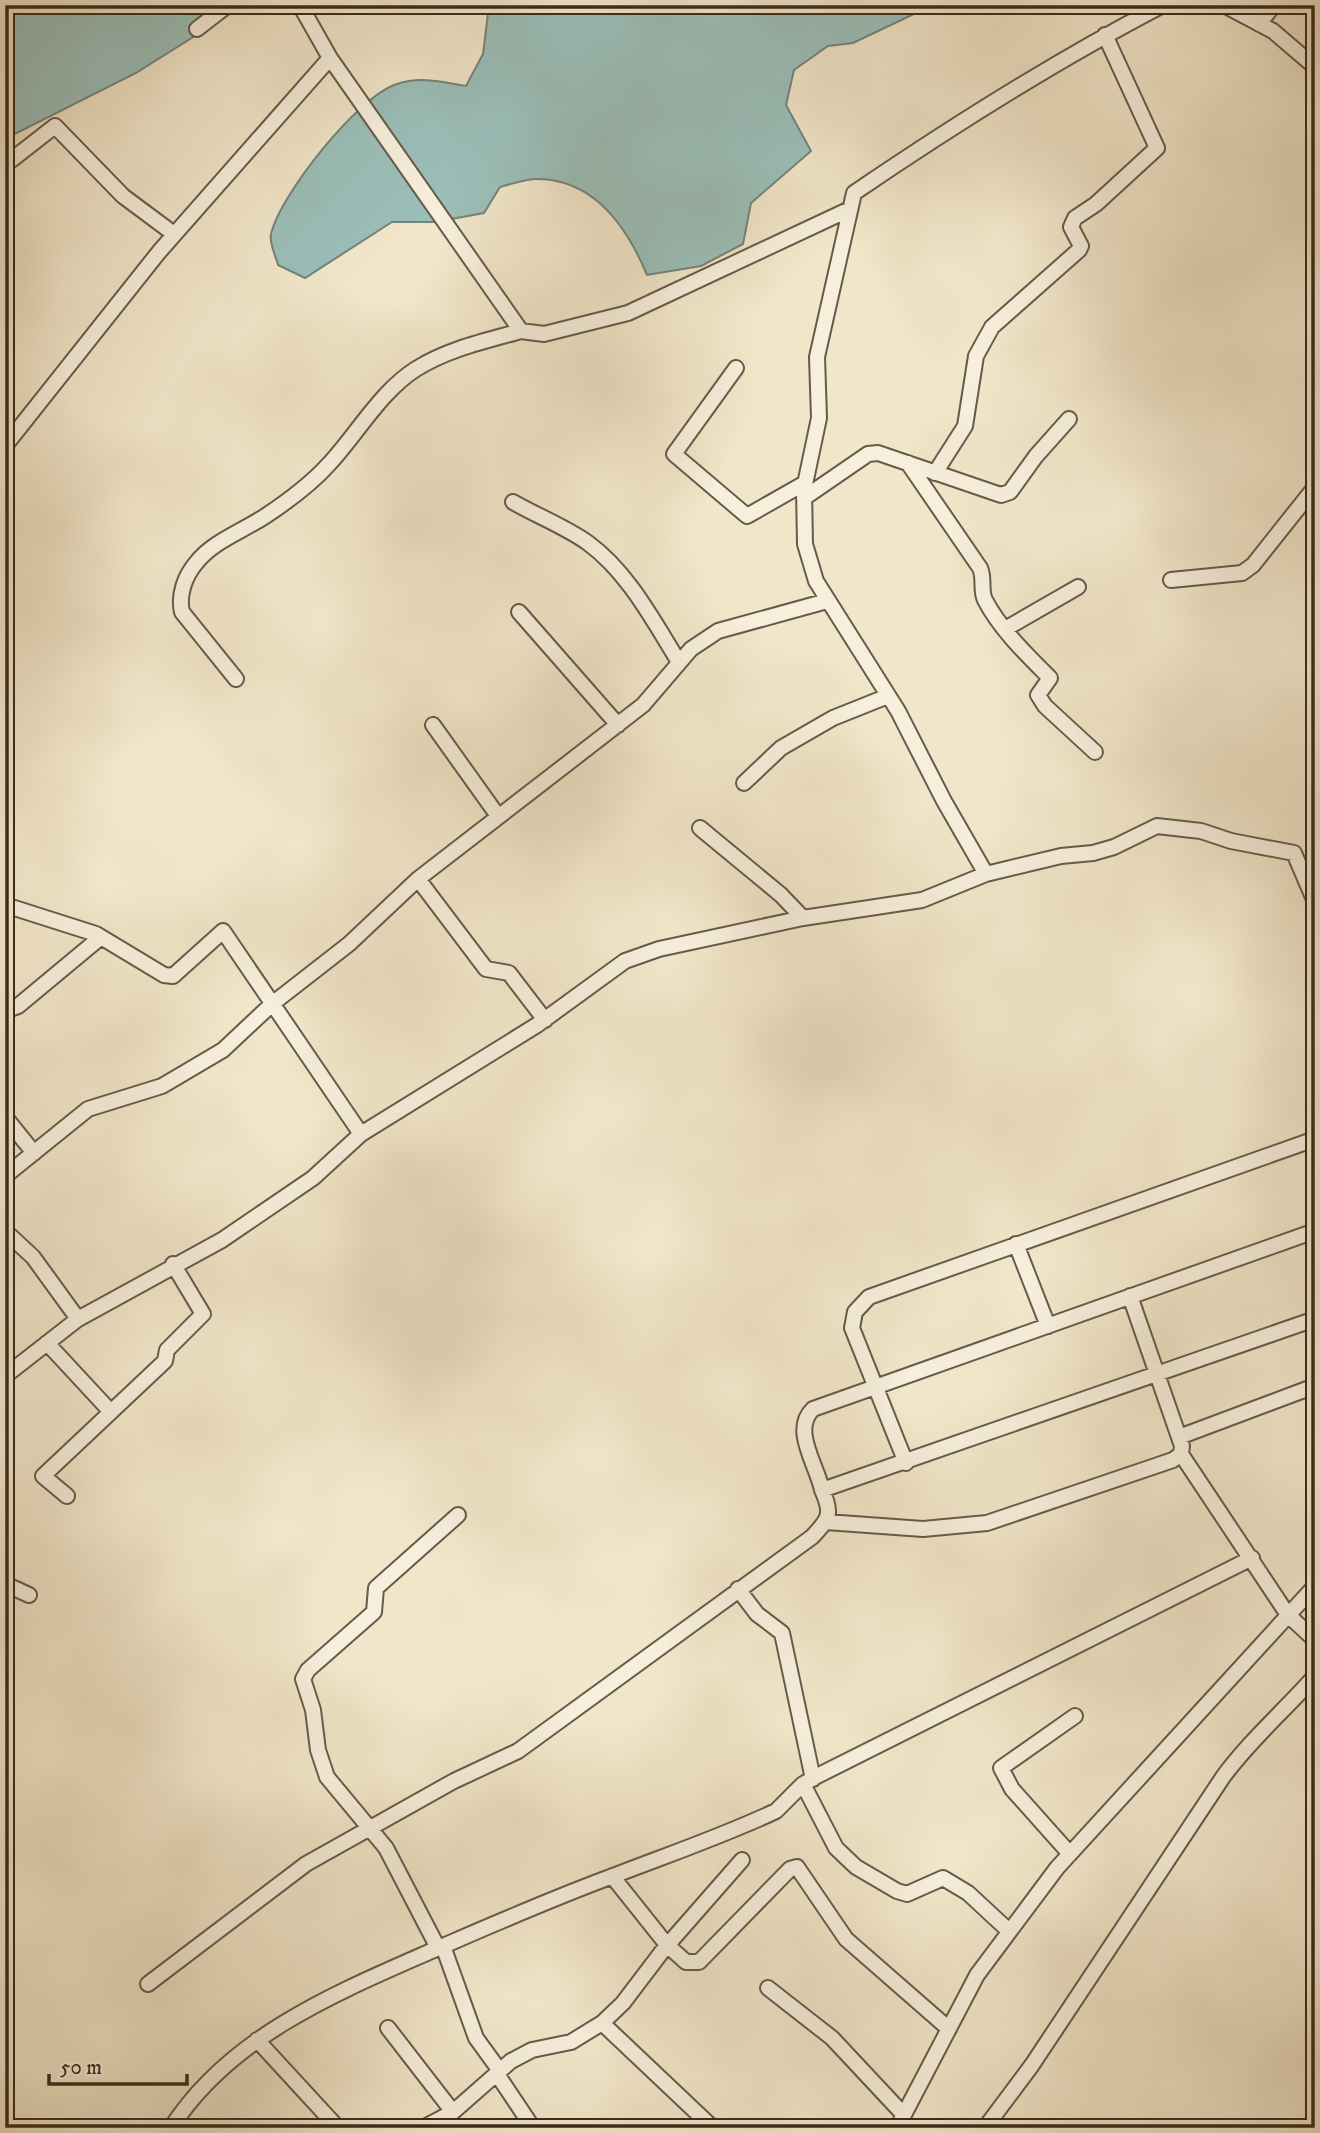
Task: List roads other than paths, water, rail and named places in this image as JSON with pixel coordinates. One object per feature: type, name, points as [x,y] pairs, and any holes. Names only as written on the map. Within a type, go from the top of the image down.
[{"type":"street","points":[[197,29],[228,5]]},
{"type":"street","points":[[300,5],[330,58],[521,331]]},
{"type":"street","points":[[986,874],[888,696],[816,581],[805,544],[804,498],[819,418],[817,356],[854,193],[963,119],[1105,35],[1163,5]]},
{"type":"street","points":[[1224,5],[1259,24],[1315,67]]},
{"type":"street","points":[[1259,24],[1274,5]]},
{"type":"street","points":[[935,473],[965,426],[976,356],[992,327],[1082,246],[1071,227],[1075,218],[1096,204],[1157,148],[1105,35]]},
{"type":"street","points":[[5,446],[174,234],[330,58]]},
{"type":"street","points":[[5,165],[55,126],[123,196],[174,234]]},
{"type":"street","points":[[236,678],[182,612],[179,601],[196,562],[233,534],[267,515],[327,467],[396,385],[414,370],[457,349],[521,331],[544,334],[628,313],[850,209]]},
{"type":"street","points":[[736,368],[674,454],[747,516],[805,482]]},
{"type":"street","points":[[804,498],[868,454],[878,453],[1001,495],[1010,492],[1036,456],[1069,419]]},
{"type":"street","points":[[908,463],[980,568],[984,576],[983,597],[1005,629],[1050,678],[1038,695],[1045,706],[1095,752]]},
{"type":"street","points":[[1171,580],[1242,573],[1253,565],[1315,487]]},
{"type":"street","points":[[513,502],[589,544],[612,565],[651,617],[679,663]]},
{"type":"street","points":[[1005,629],[1078,587]]},
{"type":"street","points":[[5,1176],[88,1109],[162,1086],[223,1050],[272,1004],[349,944],[418,879],[643,705],[691,649],[718,631],[827,601]]},
{"type":"street","points":[[519,612],[618,725]]},
{"type":"street","points":[[744,783],[781,748],[833,718],[888,696]]},
{"type":"street","points":[[433,725],[498,816]]},
{"type":"street","points":[[5,1376],[78,1319],[173,1264],[222,1240],[313,1178],[360,1134],[545,1020],[625,961],[659,949],[803,918],[922,900],[986,874],[1061,856],[1093,853],[1114,847],[1157,826],[1173,827],[1294,853],[1315,902]]},
{"type":"street","points":[[700,828],[781,895],[803,918]]},
{"type":"street","points":[[418,879],[486,969],[509,973],[545,1020]]},
{"type":"street","points":[[5,905],[63,922],[101,937],[164,975],[173,976],[223,931],[360,1134]]},
{"type":"street","points":[[5,1011],[18,1006],[101,937]]},
{"type":"street","points":[[5,1117],[34,1153]]},
{"type":"street","points":[[906,1463],[852,1328],[855,1312],[869,1297],[1315,1139]]},
{"type":"street","points":[[5,1231],[33,1257],[78,1319]]},
{"type":"street","points":[[148,1984],[306,1864],[454,1781],[518,1751],[812,1537],[826,1522],[829,1506],[803,1429],[805,1416],[813,1409],[1315,1231]]},
{"type":"street","points":[[1016,1244],[1048,1326]]},
{"type":"street","points":[[67,1496],[43,1476],[165,1361],[167,1350],[203,1314],[173,1264]]},
{"type":"street","points":[[1130,1296],[1179,1437],[1181,1454],[1288,1615],[1315,1640]]},
{"type":"street","points":[[822,1490],[1315,1319]]},
{"type":"street","points":[[47,1342],[111,1412]]},
{"type":"street","points":[[1179,1437],[1315,1386]]},
{"type":"street","points":[[826,1522],[923,1529],[987,1523],[1173,1460],[1181,1454]]},
{"type":"street","points":[[458,1514],[376,1588],[374,1612],[308,1670],[303,1679],[313,1710],[318,1750],[327,1777],[386,1848],[441,1947],[476,2038],[533,2128]]},
{"type":"street","points":[[171,2128],[183,2109],[244,2049],[353,1984],[776,1811],[808,1782],[1252,1558]]},
{"type":"street","points":[[5,1584],[29,1595]]},
{"type":"street","points":[[768,1988],[832,2038],[901,2121],[976,1975],[1009,1931],[1070,1854],[1315,1586]]},
{"type":"street","points":[[738,1589],[757,1614],[782,1633],[808,1782],[836,1848],[856,1867],[907,1894],[943,1878],[968,1892],[1009,1931]]},
{"type":"street","points":[[985,2128],[1032,2065],[1223,1777],[1245,1748],[1278,1718],[1315,1676]]},
{"type":"street","points":[[1070,1854],[1012,1789],[1001,1768],[1074,1716]]},
{"type":"street","points":[[423,2128],[453,2112],[511,2061],[532,2050],[571,2042],[602,2023],[623,2003],[667,1945],[742,1860]]},
{"type":"street","points":[[612,1876],[667,1945],[686,1962],[699,1962],[789,1869],[797,1867],[846,1939],[949,2029]]},
{"type":"street","points":[[602,2023],[713,2128]]},
{"type":"street","points":[[388,2028],[453,2112]]},
{"type":"street","points":[[257,2040],[338,2128]]},
{"type":"water","points":[[5,5],[244,5],[136,73],[5,139]]},
{"type":"water","points":[[489,5],[919,5],[914,14],[853,43],[828,46],[794,70],[786,105],[811,151],[751,203],[743,244],[701,266],[647,275],[629,240],[606,209],[575,187],[557,181],[537,179],[500,187],[484,213],[435,222],[392,222],[305,278],[278,265],[271,238],[277,217],[323,149],[362,107],[381,92],[397,84],[423,80],[466,86],[483,54]]}]
